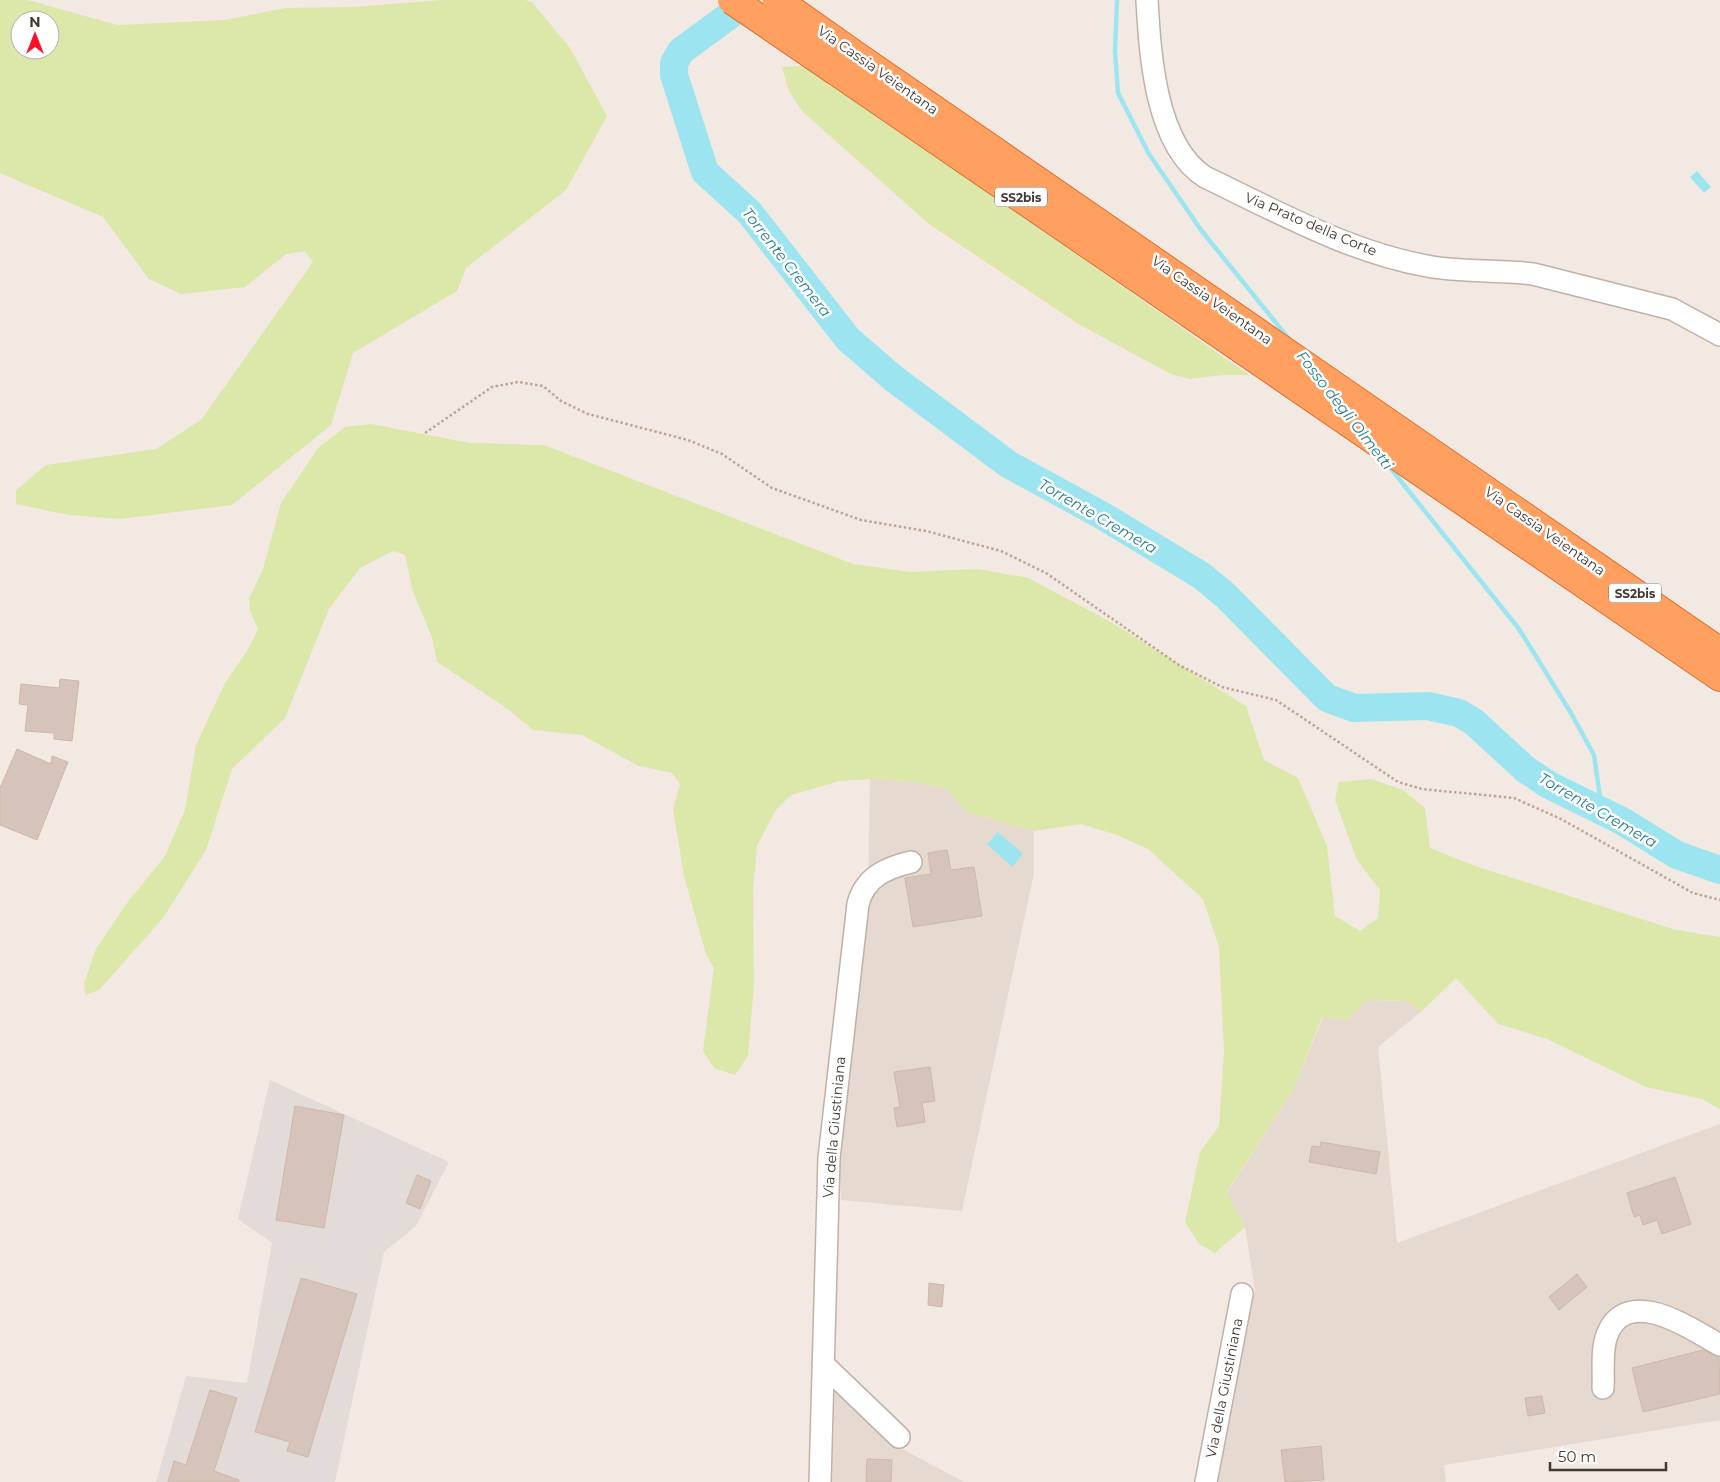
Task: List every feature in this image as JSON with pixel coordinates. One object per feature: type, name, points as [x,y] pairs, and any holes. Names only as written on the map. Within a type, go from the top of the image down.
[{"type":"highway","name":"Via Cassia Veientana","points":[[732,0],[844,62],[1544,544],[1720,652]]},
{"type":"highway","name":"Via Cassia Veientana","points":[[777,0],[844,62]]},
{"type":"highway","name":"SS2bis","points":[[1544,544],[1680,650],[1720,678]]},
{"type":"street","name":"Via Prato della Corte","points":[[1147,0],[1149,38],[1160,105],[1170,132],[1182,153],[1193,167],[1205,177],[1352,244],[1389,257],[1444,269],[1513,271],[1533,274],[1672,309],[1720,335]]},
{"type":"street","name":"Via della Giustiniana","points":[[820,1482],[829,1158],[858,904],[861,893],[872,879],[887,869],[911,862]]},
{"type":"street","name":"Via della Giustiniana","points":[[1206,1482],[1242,1294]]},
{"type":"street","points":[[1603,1388],[1607,1335],[1616,1322],[1628,1314],[1645,1311],[1662,1314],[1720,1345]]},
{"type":"street","points":[[823,1364],[899,1436]]},
{"type":"path","points":[[425,433],[492,387],[518,382],[543,386],[560,400],[588,414],[688,440],[722,454],[772,488],[861,520],[926,531],[1001,551],[1046,573],[1179,665],[1222,687],[1276,700],[1398,782],[1422,789],[1514,798],[1561,819],[1693,893],[1720,900]]},
{"type":"shaded area","points":[[870,779],[908,781],[947,789],[966,812],[1034,831],[1034,873],[962,1211],[841,1200],[839,1147],[868,905]]},
{"type":"shaded area","points":[[1368,1000],[1405,1001],[1422,1011],[1378,1047],[1397,1243],[1720,1124],[1720,1420],[1444,1465],[1446,1482],[1215,1482],[1255,1290],[1245,1227],[1227,1193],[1293,1090],[1323,1017],[1346,1020]]},
{"type":"shaded area","points":[[270,1080],[449,1162],[416,1226],[384,1252],[335,1482],[156,1482],[186,1376],[247,1383],[272,1243],[238,1219]]},
{"type":"shaded area","points":[[835,1386],[906,1451],[964,1482],[832,1482]]},
{"type":"green space","points":[[0,0],[28,0],[117,25],[225,20],[285,8],[353,7],[443,0],[525,0],[532,2],[570,48],[607,116],[566,190],[466,268],[457,291],[353,353],[331,425],[232,505],[120,519],[69,515],[16,504],[16,490],[46,465],[156,449],[201,420],[313,262],[305,251],[286,254],[245,287],[181,294],[149,279],[103,217],[0,173]]},
{"type":"green space","points":[[800,66],[813,70],[1249,375],[1223,375],[1189,379],[1171,374],[1080,325],[929,224],[802,111],[789,91],[782,67]]},
{"type":"green space","points":[[371,424],[470,443],[544,445],[853,564],[910,572],[978,569],[1028,578],[1109,621],[1246,706],[1264,760],[1298,778],[1327,846],[1335,916],[1360,931],[1378,918],[1380,890],[1357,860],[1335,800],[1339,782],[1371,779],[1403,790],[1425,808],[1430,848],[1475,866],[1676,930],[1720,937],[1720,1109],[1702,1099],[1646,1087],[1547,1039],[1498,1024],[1456,978],[1422,1011],[1405,1001],[1368,1000],[1346,1020],[1322,1017],[1293,1090],[1227,1192],[1245,1227],[1215,1253],[1199,1244],[1185,1222],[1200,1152],[1219,1126],[1224,1052],[1219,947],[1203,899],[1148,849],[1117,835],[1081,824],[1034,831],[966,812],[947,789],[908,781],[870,779],[840,781],[791,795],[775,811],[757,846],[753,889],[754,985],[748,1056],[735,1075],[714,1068],[703,1051],[714,968],[706,954],[684,876],[673,809],[680,784],[672,773],[639,766],[582,735],[533,730],[508,709],[437,662],[432,637],[413,592],[405,555],[393,551],[360,568],[329,609],[285,718],[232,769],[206,850],[163,918],[99,990],[85,995],[84,983],[96,949],[127,903],[165,856],[185,810],[196,745],[225,683],[249,648],[258,629],[250,611],[249,599],[263,569],[281,503],[318,448],[345,427]]},
{"type":"water","points":[[1697,171],[1711,187],[1704,193],[1690,177]]},
{"type":"water","points":[[998,832],[1023,854],[1012,867],[987,844]]},
{"type":"building","points":[[60,679],[79,681],[72,741],[54,739],[54,733],[25,731],[28,705],[19,704],[21,684],[59,688]]},
{"type":"building","points":[[17,749],[51,764],[52,756],[68,762],[37,840],[0,825],[0,788]]},
{"type":"building","points":[[947,850],[951,870],[974,867],[982,916],[913,927],[905,878],[931,874],[928,853]]},
{"type":"building","points":[[930,1067],[935,1101],[922,1103],[925,1122],[897,1127],[894,1108],[900,1107],[894,1072]]},
{"type":"building","points":[[295,1106],[344,1115],[324,1228],[276,1220]]},
{"type":"building","points":[[1321,1142],[1380,1152],[1376,1174],[1309,1162],[1312,1146],[1320,1147]]},
{"type":"building","points":[[417,1175],[431,1181],[420,1209],[406,1203]]},
{"type":"building","points":[[1675,1177],[1691,1224],[1662,1234],[1657,1220],[1643,1225],[1640,1215],[1634,1217],[1627,1193]]},
{"type":"building","points":[[1577,1274],[1587,1287],[1559,1310],[1549,1297]]},
{"type":"building","points":[[301,1278],[357,1294],[308,1457],[287,1451],[290,1442],[255,1432]]},
{"type":"building","points":[[929,1283],[944,1285],[942,1307],[928,1305]]},
{"type":"building","points":[[1703,1350],[1719,1357],[1720,1394],[1643,1412],[1632,1368]]},
{"type":"building","points":[[210,1390],[237,1398],[214,1471],[239,1480],[239,1482],[168,1482],[174,1461],[186,1465]]},
{"type":"building","points":[[1542,1396],[1545,1413],[1528,1416],[1525,1398]]},
{"type":"building","points":[[1321,1446],[1324,1480],[1285,1482],[1281,1450]]},
{"type":"building","points":[[867,1459],[892,1460],[891,1482],[866,1482]]},
{"type":"waterway","name":"Torrente Cremera","points":[[744,0],[730,15],[681,51],[674,63],[674,75],[705,172],[749,212],[848,339],[893,378],[1008,464],[1103,516],[1202,576],[1225,595],[1327,698],[1354,708],[1428,706],[1459,713],[1474,722],[1525,769],[1549,785],[1622,821],[1677,855],[1720,870]]},
{"type":"waterway","name":"Fosso degli Olmetti","points":[[1117,0],[1115,51],[1118,93],[1149,154],[1201,230],[1289,339]]},
{"type":"waterway","name":"Fosso degli Olmetti","points":[[1388,465],[1519,629],[1571,713],[1594,755],[1602,811]]}]
